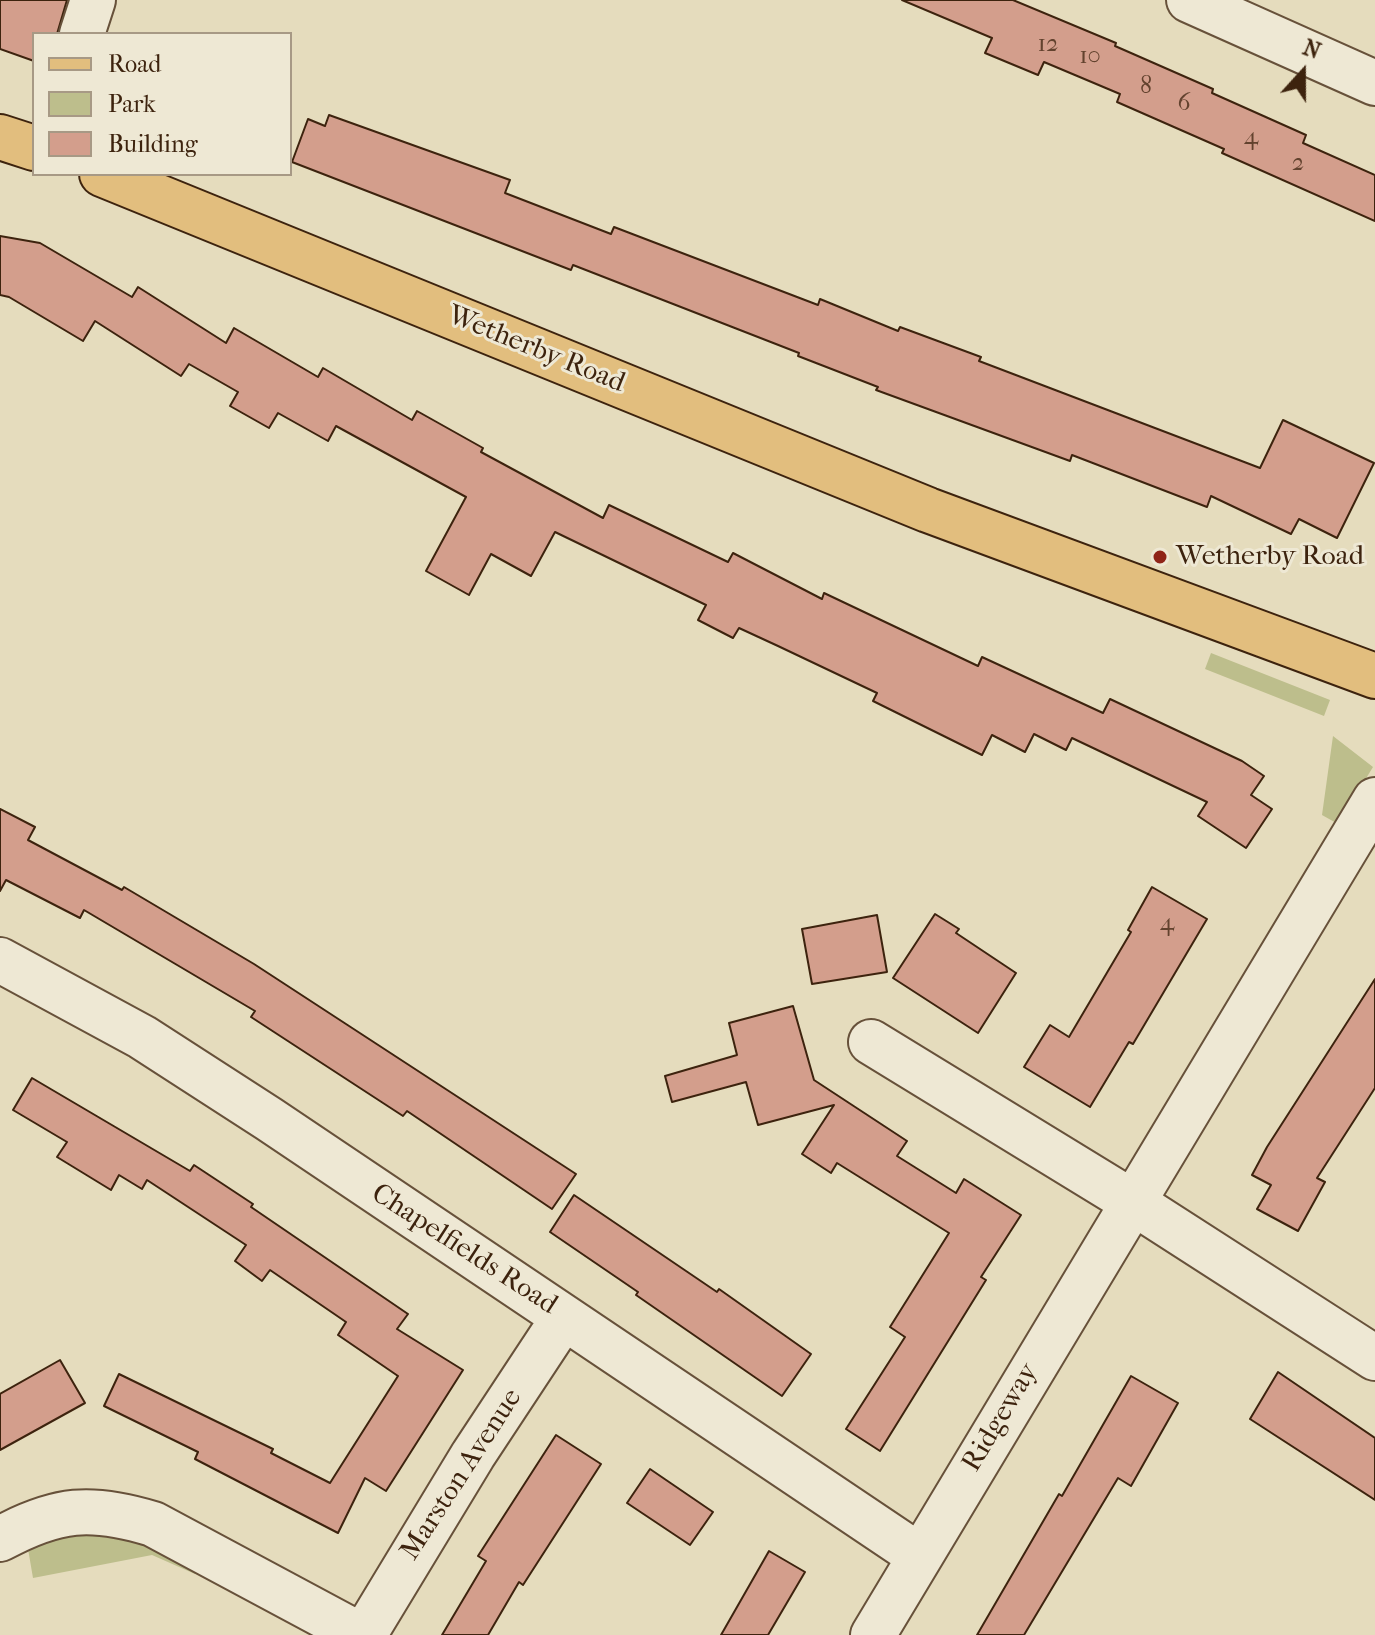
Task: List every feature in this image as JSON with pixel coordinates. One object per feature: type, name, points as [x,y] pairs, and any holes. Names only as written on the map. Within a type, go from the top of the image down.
[{"type":"main road","points":[[0,137],[32,147]]},
{"type":"main road","name":"Wetherby Road","points":[[107,176],[928,510],[1375,676]]},
{"type":"street","points":[[83,32],[93,0]]},
{"type":"street","points":[[1189,0],[1375,83]]},
{"type":"street","name":"Ridgeway","points":[[873,1635],[918,1555],[1134,1203],[1375,800]]},
{"type":"street","name":"Chapelfields Road","points":[[0,960],[142,1037],[918,1555]]},
{"type":"street","points":[[871,1042],[1134,1203],[1375,1358]]},
{"type":"street","name":"Marston Avenue","points":[[362,1635],[473,1455],[564,1317]]},
{"type":"street","points":[[0,1539],[56,1514],[90,1510],[123,1515],[153,1524],[362,1635]]},
{"type":"green space","points":[[1211,653],[1330,700],[1324,716],[1205,669]]},
{"type":"green space","points":[[1333,736],[1373,767],[1338,824],[1322,815]]},
{"type":"green space","points":[[105,1528],[200,1562],[195,1574],[152,1555],[33,1578],[27,1543]]},
{"type":"building","points":[[0,0],[67,0],[58,32],[32,32],[32,60],[0,49]]},
{"type":"building","points":[[902,0],[1013,0],[1116,43],[1115,46],[1213,89],[1212,93],[1306,135],[1303,143],[1375,175],[1375,221],[1117,102],[1120,94],[1044,62],[1038,75],[985,53],[992,38]]},
{"type":"building","points":[[329,115],[510,180],[505,193],[611,234],[614,227],[818,305],[820,299],[898,331],[900,327],[981,357],[979,361],[1260,468],[1283,420],[1374,463],[1337,538],[1299,519],[1291,534],[1211,496],[1207,507],[1072,455],[1070,461],[876,390],[878,387],[798,356],[799,353],[573,265],[571,270],[292,162],[308,119],[325,126]]},
{"type":"building","points":[[0,236],[40,243],[132,297],[138,287],[226,343],[234,328],[318,377],[323,368],[412,420],[417,411],[483,448],[481,452],[603,518],[609,505],[728,562],[733,553],[822,599],[824,593],[978,666],[982,657],[1103,713],[1110,699],[1242,761],[1264,776],[1251,795],[1272,809],[1246,848],[1198,816],[1207,802],[1072,738],[1066,750],[1034,734],[1025,752],[992,735],[982,755],[873,701],[877,693],[739,628],[733,638],[698,620],[706,605],[555,532],[531,576],[491,554],[469,595],[426,571],[466,497],[336,426],[328,441],[278,413],[269,428],[230,406],[238,392],[189,364],[181,376],[95,321],[83,341],[9,297],[0,295]]},
{"type":"building","points":[[0,809],[35,827],[28,840],[122,890],[124,887],[254,964],[576,1174],[552,1209],[407,1111],[403,1116],[251,1017],[255,1011],[84,910],[80,918],[6,880],[0,891]]},
{"type":"building","points":[[1152,887],[1207,919],[1133,1044],[1129,1042],[1090,1107],[1024,1067],[1050,1025],[1069,1037],[1131,932],[1128,930]]},
{"type":"building","points":[[935,914],[959,929],[956,933],[1016,973],[978,1033],[893,978]]},
{"type":"building","points":[[877,915],[887,972],[812,984],[802,929]]},
{"type":"building","points":[[1375,979],[1375,1088],[1317,1178],[1325,1182],[1298,1231],[1257,1209],[1271,1185],[1252,1175]]},
{"type":"building","points":[[793,1006],[814,1080],[907,1141],[897,1156],[956,1193],[964,1179],[1021,1215],[981,1277],[986,1280],[880,1451],[846,1429],[905,1337],[890,1327],[949,1233],[837,1163],[831,1173],[802,1154],[834,1105],[758,1125],[746,1082],[672,1102],[665,1076],[737,1055],[729,1023]]},
{"type":"building","points":[[32,1078],[190,1171],[194,1165],[253,1204],[251,1207],[408,1314],[397,1329],[463,1370],[386,1491],[365,1478],[338,1533],[195,1459],[198,1452],[104,1406],[119,1374],[273,1449],[271,1453],[330,1483],[398,1376],[338,1335],[346,1322],[270,1270],[262,1281],[235,1261],[246,1245],[147,1180],[142,1189],[119,1175],[111,1190],[57,1157],[67,1142],[13,1110]]},
{"type":"building","points":[[574,1195],[717,1292],[719,1289],[811,1354],[782,1396],[550,1232]]},
{"type":"building","points":[[60,1360],[85,1403],[0,1450],[0,1394]]},
{"type":"building","points":[[1278,1372],[1375,1438],[1375,1500],[1250,1419]]},
{"type":"building","points":[[1131,1376],[1178,1403],[1131,1486],[1118,1478],[1024,1635],[977,1635],[1059,1494],[1062,1496]]},
{"type":"building","points":[[556,1435],[601,1464],[523,1585],[519,1582],[488,1635],[442,1635],[486,1561],[478,1556]]},
{"type":"building","points":[[650,1469],[713,1512],[690,1545],[627,1503]]},
{"type":"building","points":[[769,1551],[805,1572],[768,1635],[721,1635]]},
{"type":"place","name":"Wetherby Road","points":[[1160,557]]}]
